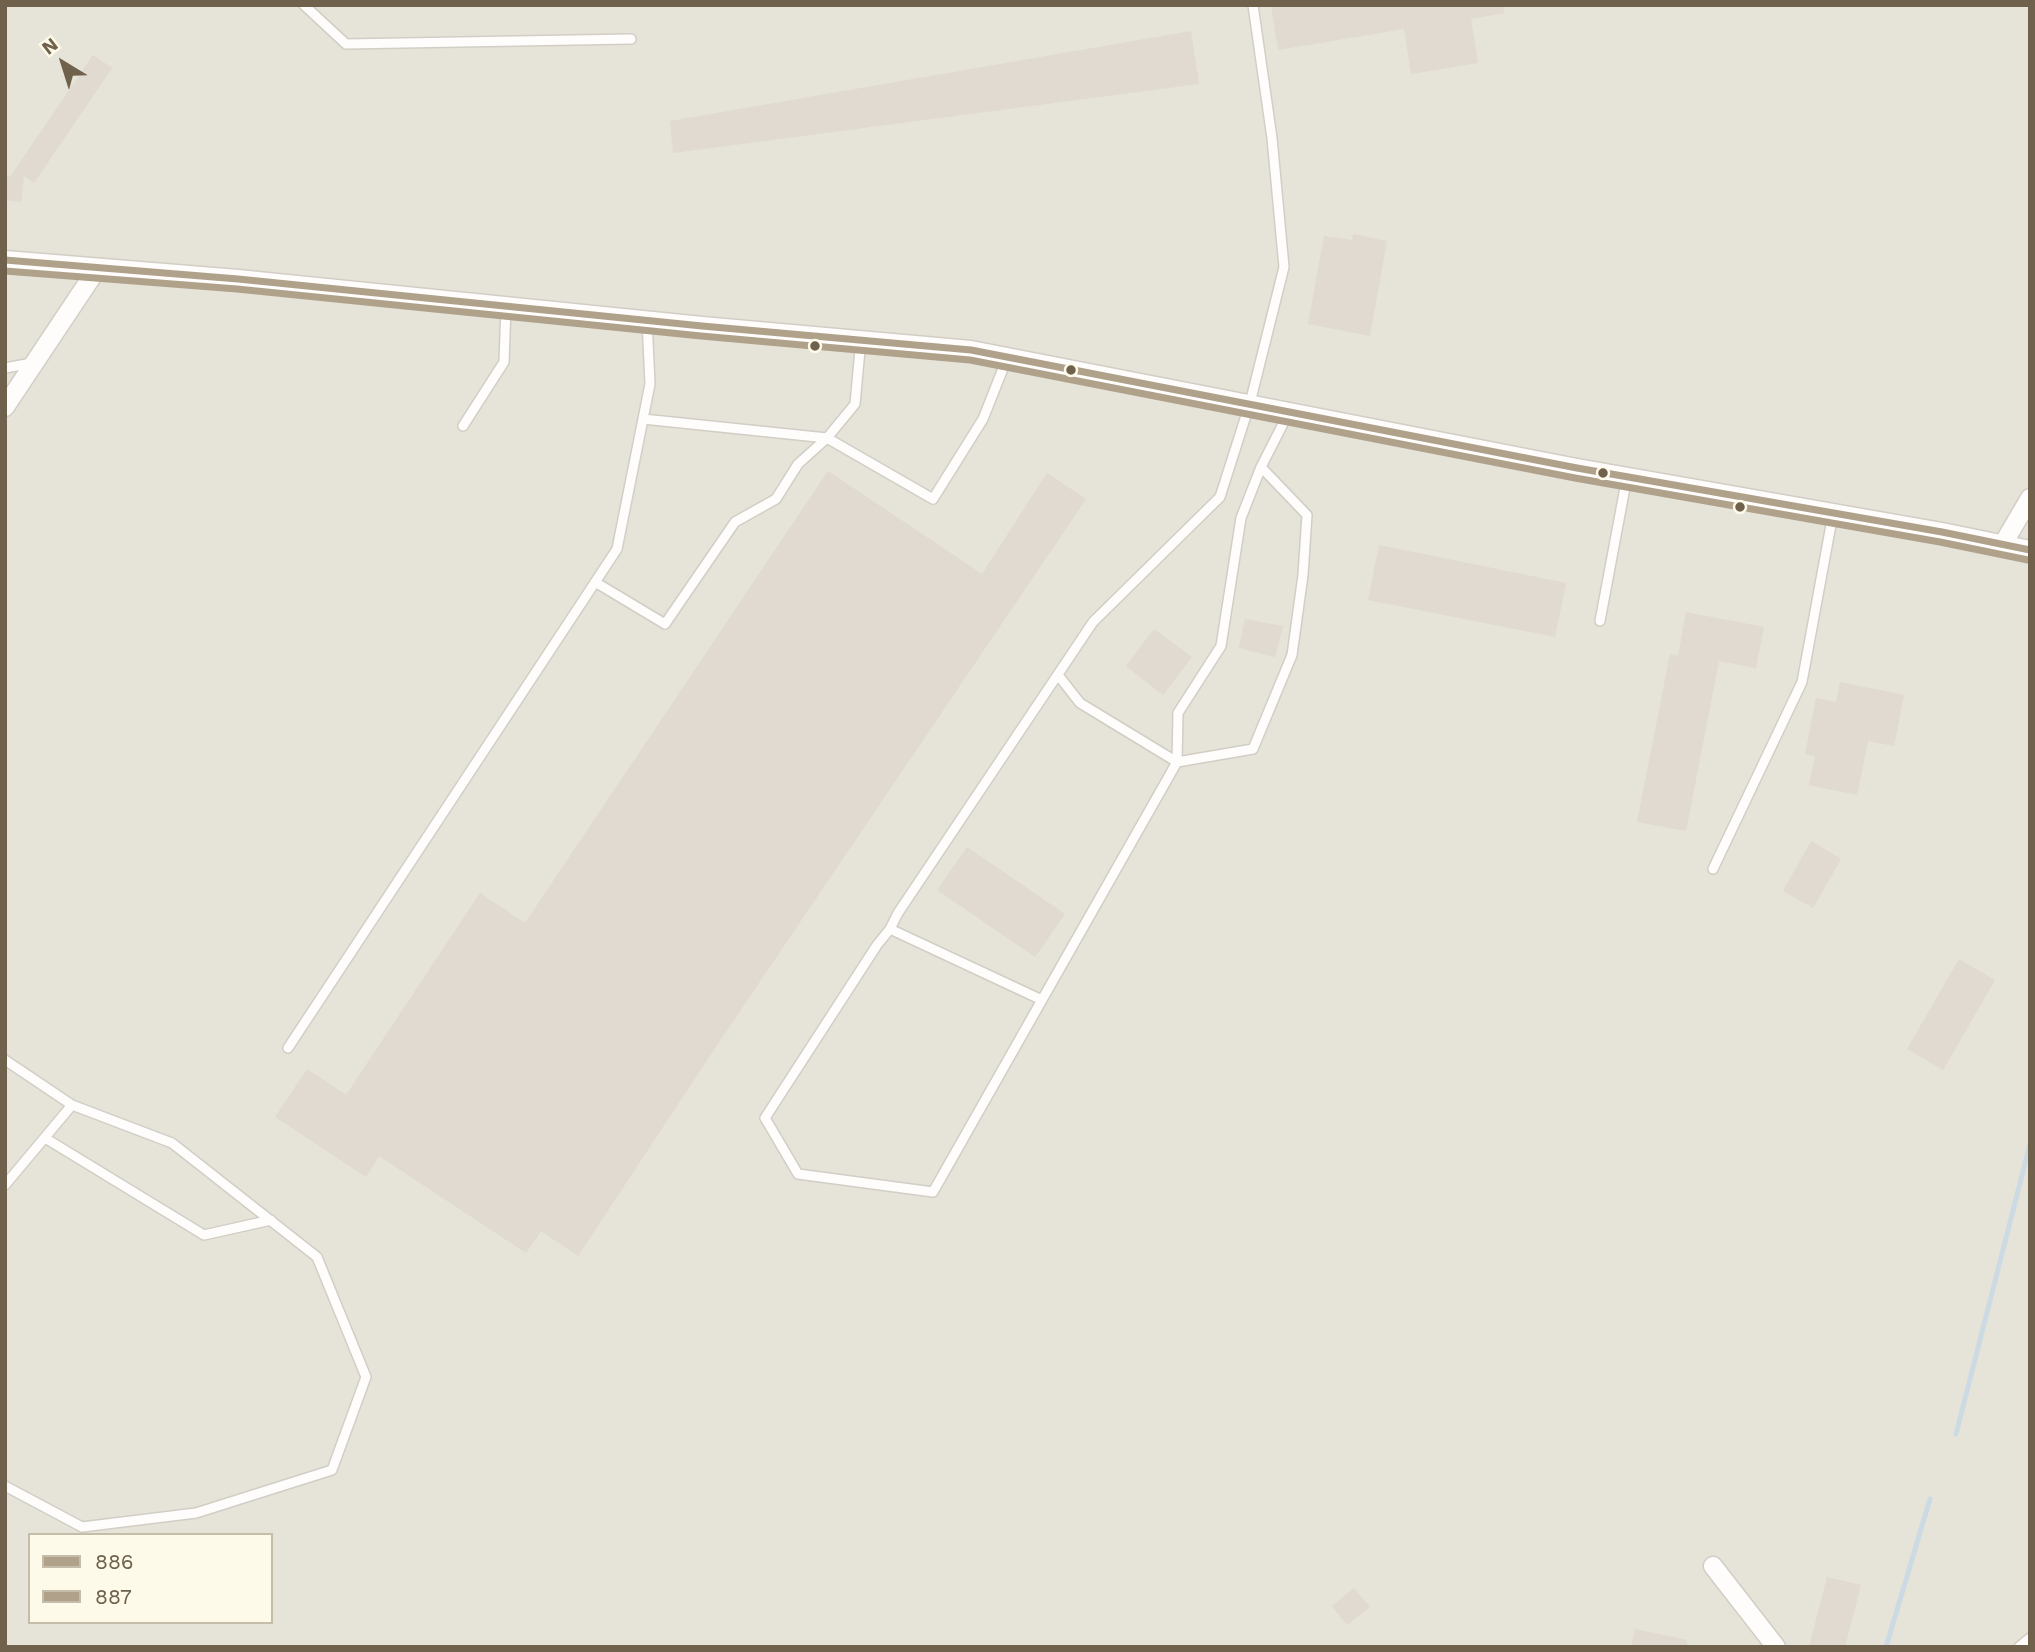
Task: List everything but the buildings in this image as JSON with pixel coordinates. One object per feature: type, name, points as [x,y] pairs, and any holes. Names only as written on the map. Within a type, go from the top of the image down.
[{"type":"street","points":[[5,260],[238,279],[971,350],[1628,477],[2030,550]]},
{"type":"street","points":[[5,407],[97,269]]},
{"type":"street","points":[[2003,544],[2030,498]]},
{"type":"street","points":[[1713,1566],[1776,1647]]},
{"type":"lane","points":[[304,5],[346,44],[631,39]]},
{"type":"lane","points":[[1253,5],[1272,138],[1284,267],[1250,403],[1220,497],[1093,622],[890,929],[877,944],[765,1118],[798,1174],[933,1192],[1177,762],[1178,713],[1221,646],[1241,518],[1261,467],[1289,412]]},
{"type":"lane","points":[[463,426],[505,362],[506,306]]},
{"type":"lane","points":[[288,1048],[617,549],[650,384],[647,320]]},
{"type":"lane","points":[[595,582],[665,624],[735,522],[776,499],[798,464],[827,438],[855,404],[861,339]]},
{"type":"lane","points":[[643,419],[827,438],[933,499],[983,419],[1008,356]]},
{"type":"lane","points":[[5,368],[34,363]]},
{"type":"lane","points":[[1058,675],[1080,703],[1177,762],[1253,749],[1292,655],[1303,575],[1307,515],[1261,467]]},
{"type":"lane","points":[[1600,621],[1628,477]]},
{"type":"lane","points":[[1713,869],[1802,682],[1833,514]]},
{"type":"lane","points":[[890,929],[1042,1000]]},
{"type":"lane","points":[[5,1060],[72,1105],[172,1143],[317,1256],[366,1377],[332,1470],[196,1513],[82,1527],[5,1486]]},
{"type":"lane","points":[[5,1185],[72,1105]]},
{"type":"lane","points":[[45,1138],[204,1235],[271,1220]]},
{"type":"lane","points":[[2019,1647],[2030,1638]]},
{"type":"shaded area","points":[[5,5],[2030,5],[2030,1647],[5,1647]]},
{"type":"waterway","points":[[1956,1434],[2030,1144]]},
{"type":"waterway","points":[[1886,1647],[1930,1499]]},
{"type":"transit line","name":"886","points":[[5,260],[238,279],[971,350],[1577,468],[2030,550]]},
{"type":"transit line","name":"887","points":[[5,271],[237,289],[970,360],[1575,478],[2028,560]]}]
